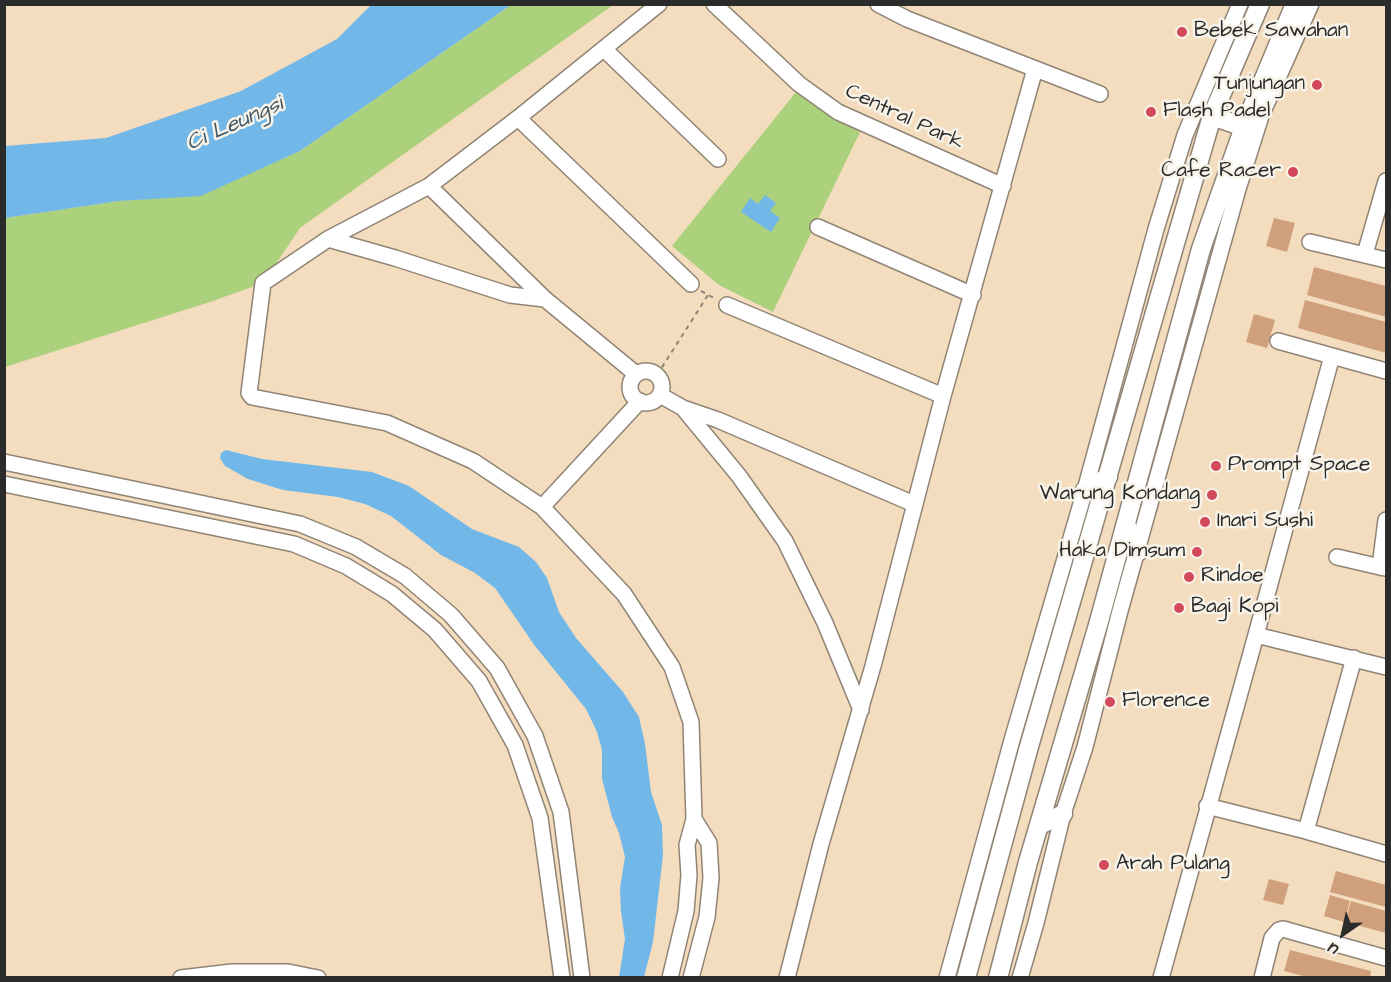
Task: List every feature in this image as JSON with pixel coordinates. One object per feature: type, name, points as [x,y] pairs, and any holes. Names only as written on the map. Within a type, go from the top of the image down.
[{"type":"street","points":[[659,4],[518,118],[429,186],[328,239],[263,283],[249,393],[252,397],[387,423],[473,461],[542,507],[624,594],[672,667],[691,722],[694,819],[687,845],[689,875],[686,911],[670,978]]},
{"type":"street","name":"Central Park","points":[[714,4],[799,84],[838,112],[1003,186]]},
{"type":"street","points":[[878,4],[907,19],[1100,94]]},
{"type":"street","points":[[947,978],[1156,229],[1182,146],[1240,4]]},
{"type":"street","points":[[966,978],[1028,750],[1212,116],[1260,4]]},
{"type":"street","points":[[998,978],[1028,862],[1126,524],[1201,249],[1244,127],[1294,4]]},
{"type":"street","points":[[1020,978],[1205,304],[1261,116],[1311,4]]},
{"type":"street","points":[[604,49],[718,159]]},
{"type":"street","points":[[787,978],[821,844],[861,710],[943,396],[1035,69]]},
{"type":"street","points":[[1212,116],[1244,127]]},
{"type":"street","points":[[518,118],[691,284]]},
{"type":"street","points":[[1365,254],[1386,180]]},
{"type":"street","points":[[429,186],[545,299],[636,374]]},
{"type":"street","points":[[818,227],[972,295]]},
{"type":"street","points":[[328,239],[510,295],[545,299]]},
{"type":"street","points":[[1310,242],[1386,260]]},
{"type":"street","points":[[727,305],[943,396]]},
{"type":"street","points":[[1278,342],[1386,371]]},
{"type":"street","points":[[1161,978],[1332,356]]},
{"type":"street","points":[[647,370],[657,375],[662,384],[660,395],[651,402],[640,401],[632,394],[630,383],[636,374],[647,370]]},
{"type":"street","points":[[660,395],[683,408],[718,420],[914,504]]},
{"type":"street","points":[[542,507],[640,401]]},
{"type":"street","points":[[683,408],[758,501],[785,542],[825,623],[861,710]]},
{"type":"street","points":[[4,462],[300,524],[356,547],[405,576],[451,615],[497,668],[535,736],[561,812],[582,978]]},
{"type":"street","points":[[1085,490],[1108,477]]},
{"type":"street","points":[[4,484],[294,544],[346,566],[392,594],[435,630],[479,681],[515,745],[540,818],[562,978]]},
{"type":"street","points":[[1337,556],[1383,568],[1386,520]]},
{"type":"street","points":[[1126,524],[1138,552]]},
{"type":"street","points":[[1256,635],[1386,667]]},
{"type":"street","points":[[1306,831],[1354,658]]},
{"type":"street","points":[[1207,806],[1386,854]]},
{"type":"street","points":[[1040,825],[1064,814]]},
{"type":"street","points":[[691,978],[707,917],[711,878],[709,843],[694,819]]},
{"type":"street","points":[[1262,978],[1272,938],[1283,929],[1386,958]]},
{"type":"street","points":[[181,978],[232,972],[288,972],[318,978]]},
{"type":"path","points":[[691,284],[727,305]]},
{"type":"path","points":[[657,375],[708,295]]},
{"type":"green space","points":[[511,5],[613,5],[300,228],[263,283],[5,367],[5,218],[119,201],[201,195],[300,151]]},
{"type":"green space","points":[[800,87],[861,130],[773,312],[719,285],[672,246]]},
{"type":"water","name":"Ci Leungsi","points":[[371,5],[511,5],[300,151],[201,196],[119,201],[5,218],[5,146],[106,138],[241,91],[337,39]]},
{"type":"water","points":[[765,195],[776,203],[770,211],[780,218],[771,232],[741,212],[750,198],[758,204]]},
{"type":"water","points":[[226,450],[262,459],[372,472],[409,486],[472,529],[519,547],[536,562],[547,578],[559,612],[576,638],[623,692],[639,717],[651,792],[662,825],[663,855],[653,942],[644,977],[619,977],[625,939],[620,888],[625,857],[602,779],[602,750],[597,732],[586,709],[535,646],[495,588],[475,573],[441,555],[391,516],[365,504],[338,497],[283,490],[248,479],[225,466],[220,458],[221,453]]},
{"type":"building","points":[[1274,218],[1295,223],[1287,252],[1266,246]]},
{"type":"building","points":[[1314,267],[1386,286],[1386,317],[1307,295]]},
{"type":"building","points":[[1305,300],[1386,322],[1386,353],[1298,328]]},
{"type":"building","points":[[1254,314],[1275,320],[1267,348],[1246,342]]},
{"type":"building","points":[[1336,871],[1386,885],[1386,907],[1330,892]]},
{"type":"building","points":[[1269,879],[1289,884],[1283,905],[1263,900]]},
{"type":"building","points":[[1330,895],[1350,901],[1344,922],[1324,916]]},
{"type":"building","points":[[1351,901],[1386,911],[1386,933],[1345,922]]},
{"type":"building","points":[[1290,950],[1371,971],[1370,978],[1310,978],[1284,971]]},
{"type":"place","name":"Bebek Sawahan","points":[[1182,32]]},
{"type":"place","name":"Tunjungan","points":[[1317,85]]},
{"type":"place","name":"Flash Padel","points":[[1151,112]]},
{"type":"place","name":"Cafe Racer","points":[[1293,172]]},
{"type":"place","name":"Prompt Space","points":[[1216,466]]},
{"type":"place","name":"Warung Kondang","points":[[1212,495]]},
{"type":"place","name":"Inari Sushi","points":[[1205,522]]},
{"type":"place","name":"Haka Dimsum","points":[[1197,552]]},
{"type":"place","name":"Rindoe","points":[[1189,577]]},
{"type":"place","name":"Bagi Kopi","points":[[1179,608]]},
{"type":"place","name":"Florence","points":[[1110,702]]},
{"type":"place","name":"Arah Pulang","points":[[1104,865]]}]
